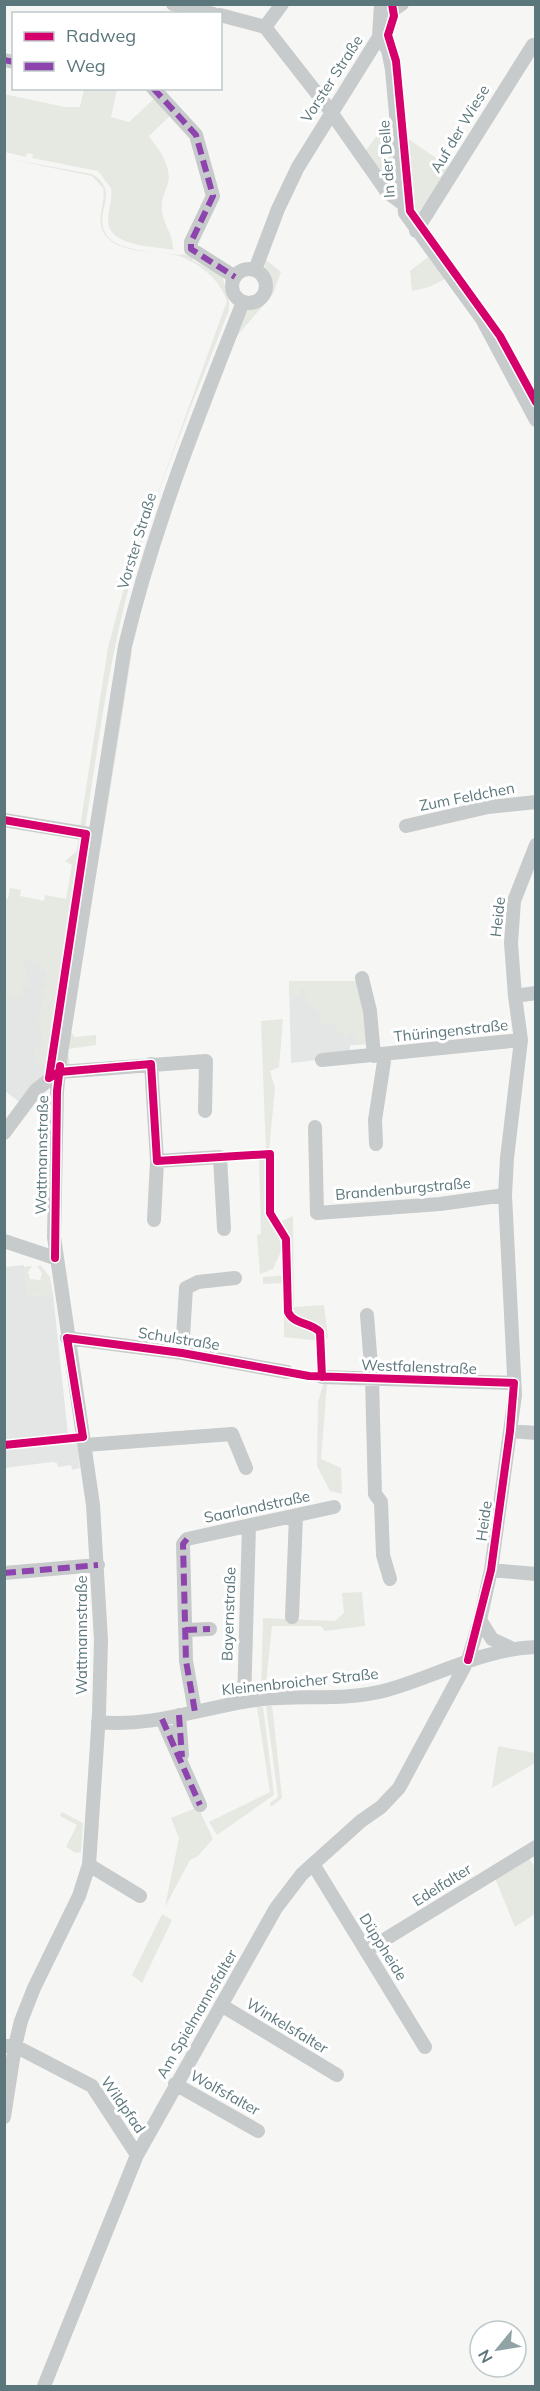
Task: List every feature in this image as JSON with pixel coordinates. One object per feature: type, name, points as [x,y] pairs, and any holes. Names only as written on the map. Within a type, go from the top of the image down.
[{"type":"street","points":[[173,4],[206,12]]},
{"type":"street","points":[[222,16],[265,27],[282,4]]},
{"type":"street","points":[[379,37],[382,8],[393,10],[402,4]]},
{"type":"street","name":"In der Delle","points":[[265,27],[331,112],[387,192],[403,204]]},
{"type":"street","name":"In der Delle","points":[[379,37],[388,50],[392,69],[403,204],[408,219],[488,329],[536,420]]},
{"type":"street","name":"Vorster Straße","points":[[255,270],[284,195],[331,112],[379,37]]},
{"type":"street","name":"Auf der Wiese","points":[[416,231],[533,45]]},
{"type":"street","points":[[155,90],[196,135],[213,196],[191,242],[190,249],[235,277]]},
{"type":"street","points":[[244,270],[255,270],[264,279],[265,291],[258,301],[243,302],[232,289],[235,277],[244,270]]},
{"type":"street","name":"Vorster Straße","points":[[100,799],[125,646],[140,583],[163,510],[243,302]]},
{"type":"street","name":"Wattmannstraße","points":[[4,2117],[10,2046],[80,1896],[89,1865],[98,1722],[100,1640],[98,1565],[85,1445],[55,1258],[59,1072],[100,799]]},
{"type":"street","name":"Zum Feldchen","points":[[406,826],[488,807],[536,802]]},
{"type":"street","points":[[4,820],[94,835]]},
{"type":"street","name":"Heide","points":[[468,1660],[480,1620],[490,1570],[510,1431],[514,1383],[505,1195],[507,1158],[521,1040],[515,996],[512,943],[514,901],[536,845]]},
{"type":"street","name":"Thüringenstraße","points":[[362,978],[379,1055],[375,1120],[376,1144]]},
{"type":"street","points":[[515,996],[536,993]]},
{"type":"street","name":"Thüringenstraße","points":[[322,1060],[521,1040]]},
{"type":"street","points":[[4,1133],[36,1090],[59,1072],[206,1061],[205,1111]]},
{"type":"street","points":[[151,1064],[157,1161],[154,1220]]},
{"type":"street","name":"Brandenburgstraße","points":[[315,1127],[317,1213],[441,1204],[505,1195]]},
{"type":"street","points":[[157,1161],[220,1157],[224,1229]]},
{"type":"street","points":[[4,1241],[55,1258]]},
{"type":"street","points":[[182,1353],[186,1288],[198,1282],[235,1278]]},
{"type":"street","name":"Westfalenstraße","points":[[367,1315],[372,1379],[375,1494],[381,1502],[383,1555],[390,1579]]},
{"type":"street","name":"Schulstraße","points":[[67,1338],[182,1353],[287,1372]]},
{"type":"street","name":"Westfalenstraße","points":[[322,1377],[514,1383]]},
{"type":"street","points":[[510,1431],[536,1433]]},
{"type":"street","points":[[85,1445],[232,1434],[246,1468]]},
{"type":"street","name":"Saarlandstraße","points":[[185,1630],[183,1544],[187,1539],[334,1507]]},
{"type":"street","points":[[292,1617],[296,1516]]},
{"type":"street","name":"Bayernstraße","points":[[244,1702],[249,1526]]},
{"type":"street","points":[[4,1574],[98,1565]]},
{"type":"street","points":[[490,1570],[536,1574]]},
{"type":"street","points":[[480,1620],[492,1639],[513,1649]]},
{"type":"street","points":[[195,1712],[186,1661],[185,1630],[210,1629]]},
{"type":"street","name":"Kleinenbroicher Straße","points":[[98,1722],[129,1723],[162,1719],[244,1702],[361,1695],[424,1678],[468,1660],[513,1649],[536,1647]]},
{"type":"street","name":"Am Spielmannsfalter","points":[[44,2386],[137,2155],[175,2084],[280,1903],[291,1886],[313,1864],[394,1794],[468,1660]]},
{"type":"street","points":[[424,1678],[437,1684],[444,1701]]},
{"type":"street","points":[[179,1715],[183,1766]]},
{"type":"street","points":[[162,1719],[200,1805]]},
{"type":"street","name":"Edelfalter","points":[[366,1951],[536,1847]]},
{"type":"street","name":"Düppheide","points":[[313,1864],[425,2047]]},
{"type":"street","points":[[89,1865],[140,1896]]},
{"type":"street","name":"Winkelsfalter","points":[[221,2005],[337,2075]]},
{"type":"street","name":"Wildpfad","points":[[10,2046],[92,2086],[137,2155]]},
{"type":"street","name":"Wolfsfalter","points":[[175,2084],[258,2131]]},
{"type":"shaded area","points":[[84,90],[117,90],[111,117],[129,122],[155,98],[171,115],[149,136],[168,170],[168,183],[162,210],[173,250],[124,241],[110,230],[108,221],[111,188],[98,171],[32,158],[33,154],[27,153],[26,157],[5,152],[4,94],[65,107],[80,107]]},
{"type":"shaded area","points":[[392,115],[396,170],[389,185],[364,153]]},
{"type":"shaded area","points":[[407,138],[449,167],[418,214],[411,208]]},
{"type":"shaded area","points":[[4,158],[92,174],[101,181],[105,188],[103,229],[113,242],[107,238],[102,229],[101,224],[103,188],[92,176]]},
{"type":"shaded area","points":[[113,242],[129,248],[190,256],[192,260],[222,275],[229,310],[180,435],[136,562],[119,628],[106,695],[85,829],[80,827],[108,648],[125,584],[227,301],[215,281],[189,260],[173,255],[126,248]]},
{"type":"shaded area","points":[[428,257],[445,279],[429,287],[412,291],[410,271]]},
{"type":"shaded area","points":[[265,259],[281,272],[273,294],[237,336],[169,514],[147,582],[134,643],[145,581],[166,513],[243,316],[263,300],[268,292]]},
{"type":"shaded area","points":[[132,650],[70,1031],[75,1037],[96,1035],[96,1045],[68,1049],[70,1067],[64,1064]]},
{"type":"shaded area","points":[[79,838],[82,844],[50,1062],[38,1066],[33,1049],[43,1044],[37,1019],[42,1018],[39,1009],[43,1007],[40,999],[45,997],[42,989],[47,988],[44,979],[48,977],[45,968],[41,970],[38,961],[32,963],[30,959],[23,961],[30,985],[22,987],[23,994],[5,1000],[4,899],[8,899],[10,888],[21,890],[20,896],[44,901],[45,895],[66,899],[72,865],[65,861],[76,852]]},
{"type":"shaded area","points":[[4,899],[70,911],[49,1072],[19,1106],[18,1101],[5,1091]]},
{"type":"shaded area","points":[[289,981],[355,981],[368,1044],[350,1045],[350,1052],[319,1053],[319,1060],[291,1063]]},
{"type":"shaded area","points":[[289,981],[355,981],[367,1012],[368,1044],[354,1045],[355,1037],[351,1033],[346,1038],[330,1022],[320,1024],[320,1013],[303,997],[308,992],[304,988],[299,990],[301,997],[289,997]]},
{"type":"shaded area","points":[[283,1019],[279,1067],[270,1071],[275,1088],[269,1151],[266,1151],[261,1021]]},
{"type":"shaded area","points":[[259,1156],[268,1156],[269,1216],[285,1242],[273,1269],[260,1274],[257,1235],[261,1234]]},
{"type":"shaded area","points":[[293,1216],[294,1307],[324,1305],[328,1338],[325,1338],[313,1323],[289,1312],[289,1239],[277,1223]]},
{"type":"shaded area","points":[[24,1265],[27,1292],[31,1296],[53,1294],[69,1444],[77,1443],[80,1468],[72,1470],[71,1465],[58,1467],[57,1463],[52,1462],[5,1468],[5,1267]]},
{"type":"shaded area","points":[[32,1266],[28,1272],[30,1279],[40,1280],[42,1273],[37,1266],[41,1266],[50,1277],[53,1294],[31,1296],[27,1292],[24,1267]]},
{"type":"shaded area","points":[[286,1275],[288,1317],[297,1324],[316,1330],[320,1341],[284,1337],[284,1283],[263,1284],[263,1277]]},
{"type":"shaded area","points":[[324,1382],[327,1384],[321,1459],[341,1468],[342,1494],[330,1491],[317,1466],[318,1402]]},
{"type":"shaded area","points":[[362,1592],[365,1626],[325,1631],[321,1626],[272,1626],[265,1692],[261,1693],[263,1618],[335,1621],[344,1613],[342,1593]]},
{"type":"shaded area","points":[[266,1706],[272,1706],[282,1798],[271,1807],[270,1803],[278,1797]]},
{"type":"shaded area","points":[[257,1707],[263,1707],[274,1795],[217,1835],[209,1822],[270,1792]]},
{"type":"shaded area","points":[[498,1746],[535,1753],[535,1763],[492,1788]]},
{"type":"shaded area","points":[[198,1807],[213,1839],[198,1856],[190,1860],[165,1907],[179,1838],[171,1818]]},
{"type":"shaded area","points":[[62,1812],[83,1823],[81,1852],[76,1853],[66,1847],[77,1825],[60,1816]]},
{"type":"shaded area","points":[[528,1856],[535,1868],[535,1914],[515,1927],[495,1878]]},
{"type":"shaded area","points":[[162,1914],[172,1920],[142,1983],[132,1975]]},
{"type":"marked path","points":[[4,60],[12,62]]},
{"type":"marked path","points":[[155,90],[196,135],[213,196],[191,242],[191,249],[235,277]]},
{"type":"marked path","points":[[187,1539],[183,1544],[186,1661],[195,1712]]},
{"type":"marked path","points":[[4,1573],[98,1565]]},
{"type":"marked path","points":[[185,1630],[210,1629]]},
{"type":"marked path","points":[[179,1715],[182,1757]]},
{"type":"marked path","points":[[162,1719],[200,1805]]},
{"type":"cycle path","points":[[392,4],[394,16],[388,35],[396,61],[410,211],[500,336],[536,402]]},
{"type":"cycle path","points":[[4,820],[86,834],[49,1078]]},
{"type":"cycle path","points":[[49,1078],[59,1072],[151,1064],[157,1161],[270,1154],[270,1213],[286,1239],[288,1312],[294,1319],[320,1332],[322,1377]]},
{"type":"cycle path","points":[[55,1258],[57,1091],[60,1066]]},
{"type":"cycle path","points":[[4,1445],[83,1437],[67,1338],[182,1353],[309,1376],[514,1383],[510,1431],[491,1570],[468,1660]]}]
